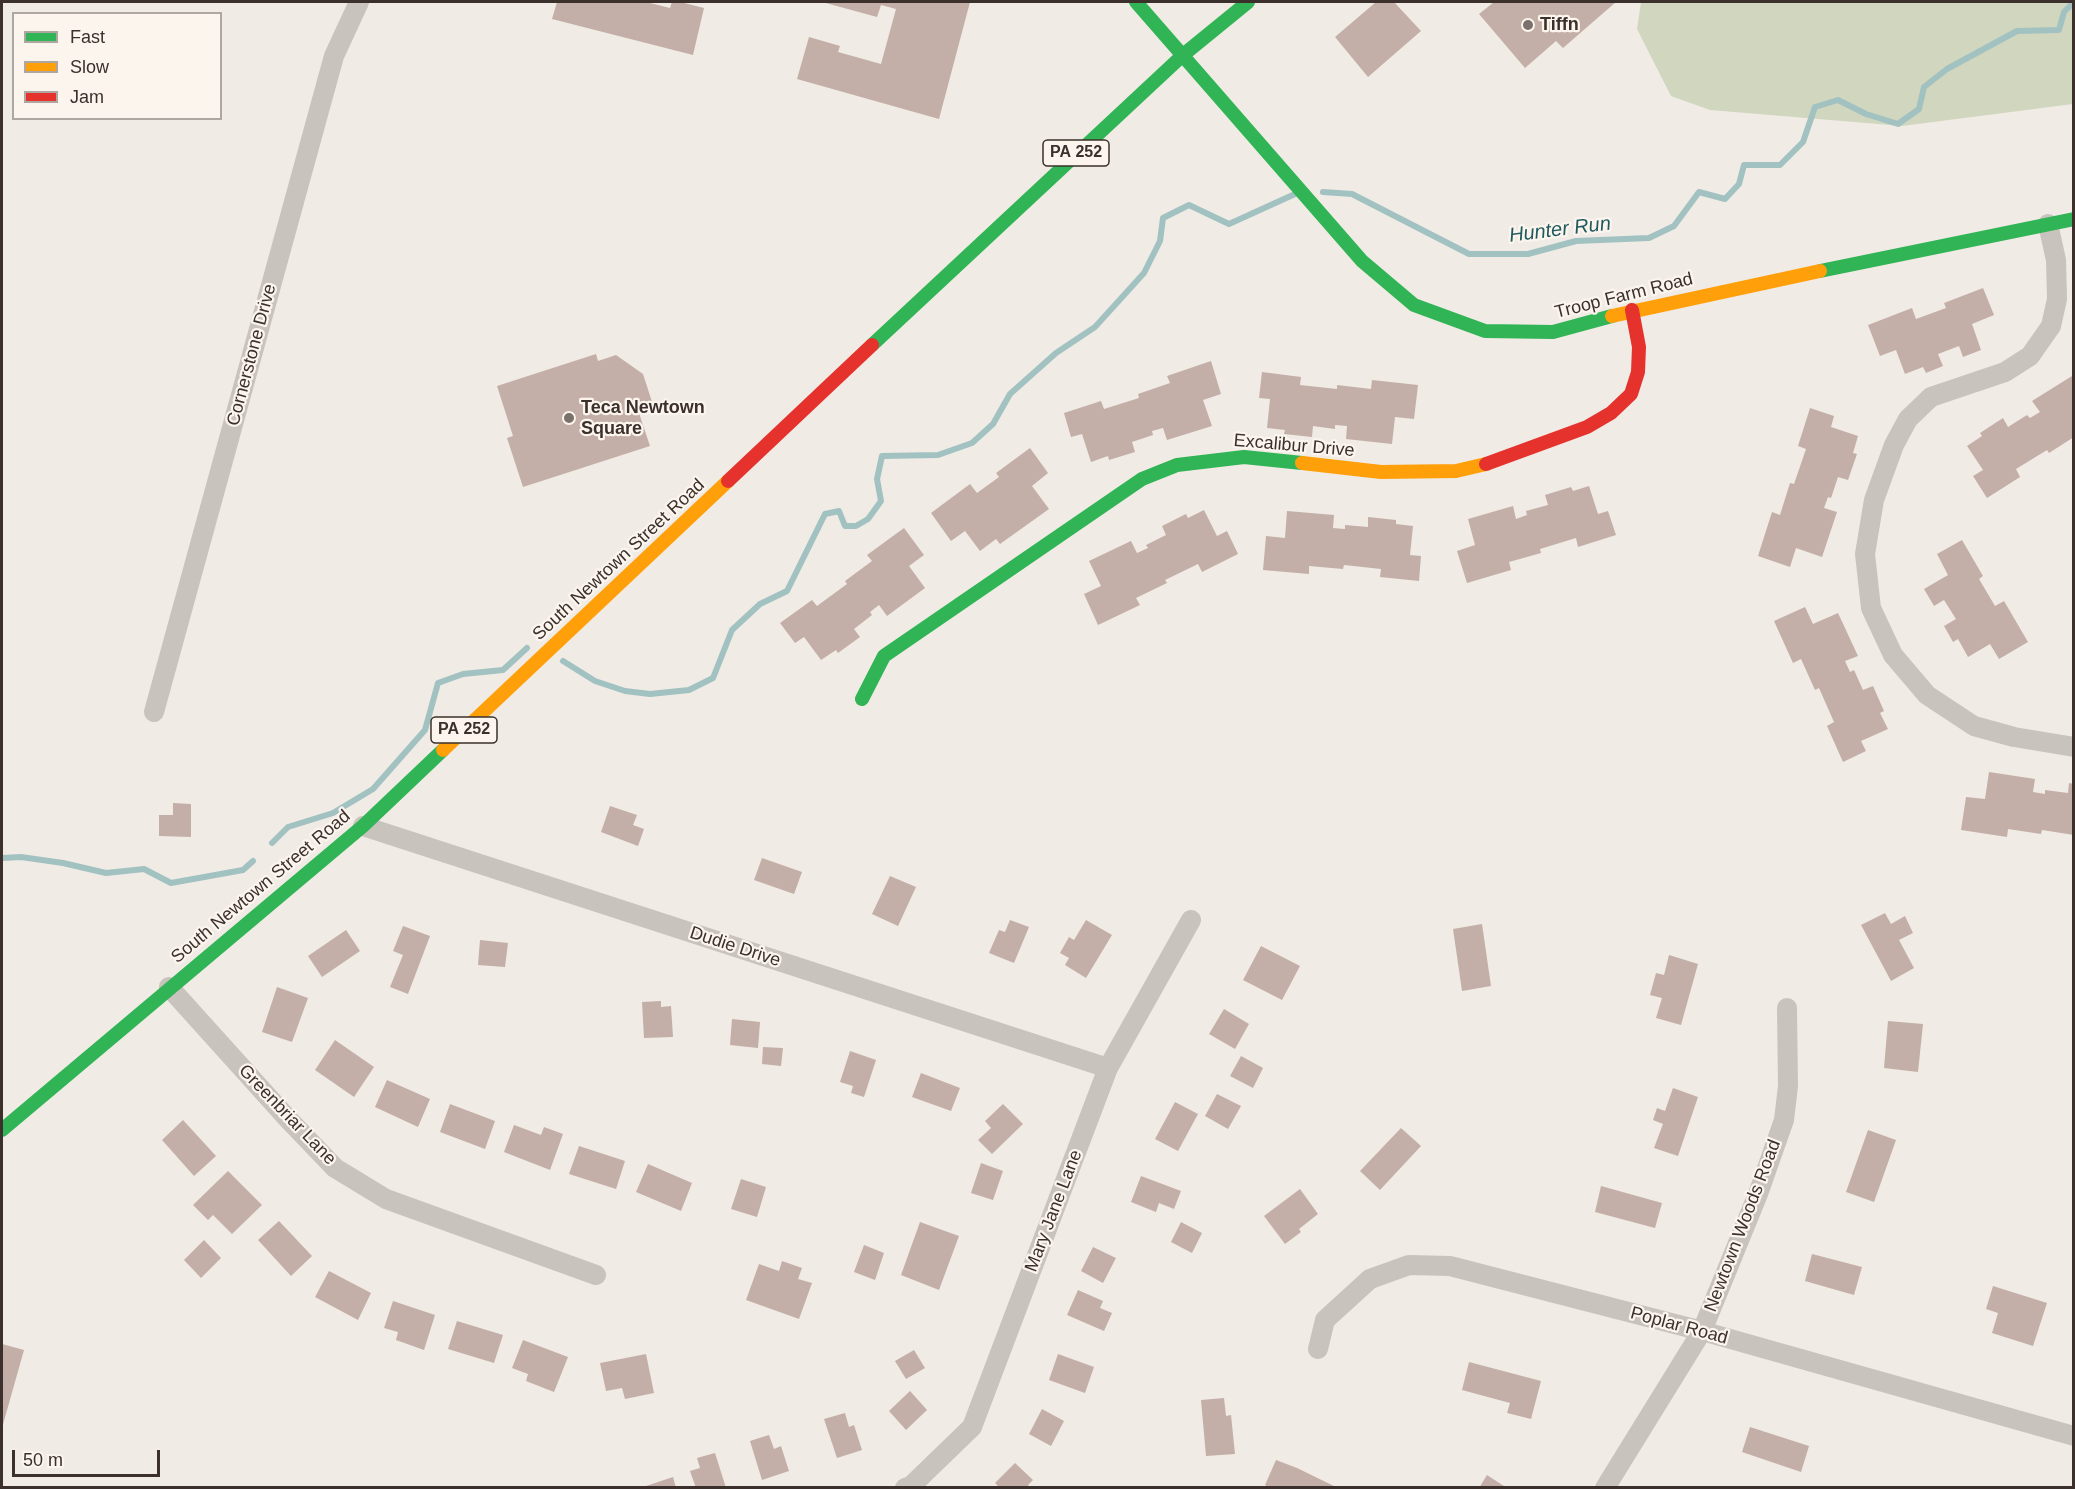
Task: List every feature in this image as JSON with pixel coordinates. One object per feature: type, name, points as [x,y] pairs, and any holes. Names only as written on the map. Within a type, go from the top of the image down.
[{"type":"street","name":"Cornerstone Drive","points":[[154,712],[334,56],[359,2]]},
{"type":"street","points":[[1136,2],[1183,55]]},
{"type":"street","name":"South Newtown Street Road","points":[[2,1130],[169,987],[363,826],[1183,55],[1248,2]]},
{"type":"street","name":"Troop Farm Road","points":[[1183,55],[1362,261],[1414,305],[1485,331],[1553,333],[1632,310],[2073,219]]},
{"type":"street","points":[[2048,224],[2056,261],[2057,289],[2051,327],[2030,356],[2005,372],[1931,397],[1908,419],[1894,445],[1874,500],[1865,554],[1871,608],[1893,655],[1927,695],[1974,726],[2014,737],[2073,747]]},
{"type":"street","name":"Excalibur Drive","points":[[861,699],[884,656],[1111,499],[1142,479],[1177,465],[1244,457],[1381,472],[1456,471],[1478,467],[1587,427],[1611,413],[1631,394],[1638,372],[1639,347],[1632,310]]},
{"type":"street","name":"Dudie Drive","points":[[363,826],[1108,1068]]},
{"type":"street","name":"Mary Jane Lane","points":[[905,1488],[911,1486],[972,1427],[1108,1068],[1191,920]]},
{"type":"street","name":"Greenbriar Lane","points":[[169,987],[288,1119],[336,1168],[386,1199],[596,1275]]},
{"type":"street","name":"Newtown Woods Road","points":[[1605,1488],[1702,1331],[1758,1194],[1784,1120],[1788,1086],[1787,1008]]},
{"type":"street","name":"Poplar Road","points":[[1318,1349],[1325,1320],[1370,1279],[1409,1265],[1450,1266],[1702,1331],[2073,1436]]},
{"type":"green space","points":[[1641,2],[2073,2],[2073,104],[1902,126],[1710,110],[1671,96],[1637,29]]},
{"type":"building","points":[[557,2],[646,2],[670,8],[672,2],[680,2],[704,8],[693,55],[552,19]]},
{"type":"building","points":[[822,2],[970,2],[939,119],[797,79],[809,37],[840,46],[838,52],[881,64],[896,9],[881,5],[877,17]]},
{"type":"building","points":[[1376,2],[1394,2],[1421,31],[1368,77],[1335,37]]},
{"type":"building","points":[[1494,2],[1616,2],[1563,48],[1556,41],[1525,68],[1479,14]]},
{"type":"building","points":[[1983,288],[1994,315],[1972,324],[1981,350],[1963,357],[1959,346],[1938,354],[1943,366],[1926,373],[1923,367],[1905,374],[1896,350],[1880,356],[1868,325],[1912,308],[1916,319],[1946,308],[1944,303]]},
{"type":"building","points":[[596,354],[598,361],[616,355],[643,374],[653,405],[638,410],[650,446],[523,487],[507,438],[513,436],[497,386]]},
{"type":"building","points":[[1211,361],[1221,394],[1203,400],[1212,426],[1167,440],[1163,428],[1152,431],[1153,435],[1132,442],[1135,452],[1109,460],[1108,456],[1091,462],[1082,434],[1071,437],[1064,413],[1101,401],[1104,409],[1139,398],[1138,394],[1170,383],[1167,376]]},
{"type":"building","points":[[1262,372],[1301,377],[1300,385],[1337,389],[1337,385],[1371,389],[1372,380],[1418,385],[1414,419],[1395,417],[1392,444],[1346,439],[1347,426],[1335,425],[1335,429],[1313,426],[1312,437],[1284,434],[1285,430],[1267,428],[1270,399],[1259,398]]},
{"type":"building","points":[[2072,376],[2074,437],[2049,453],[2047,450],[2016,469],[2020,477],[1987,498],[1973,476],[1983,470],[1967,446],[1982,436],[1980,433],[2003,418],[2008,427],[2027,415],[2030,418],[2040,412],[2032,401]]},
{"type":"building","points":[[1810,408],[1834,416],[1831,427],[1858,436],[1853,453],[1857,454],[1848,480],[1838,477],[1831,498],[1828,497],[1824,508],[1837,512],[1822,557],[1796,548],[1790,567],[1758,556],[1772,512],[1780,515],[1790,483],[1794,484],[1806,449],[1798,446]]},
{"type":"building","points":[[1030,448],[1048,473],[1032,486],[1049,509],[1000,544],[996,539],[980,551],[965,531],[951,541],[931,513],[970,484],[977,493],[999,477],[996,473]]},
{"type":"building","points":[[1589,486],[1598,514],[1608,511],[1616,535],[1578,547],[1576,538],[1540,549],[1541,553],[1509,562],[1511,570],[1467,583],[1457,551],[1475,545],[1468,519],[1513,506],[1516,519],[1527,515],[1526,511],[1548,505],[1545,495],[1571,487],[1573,491]]},
{"type":"building","points":[[1204,510],[1217,536],[1227,531],[1238,554],[1202,572],[1198,564],[1165,580],[1167,583],[1136,598],[1140,605],[1098,625],[1084,594],[1101,586],[1089,561],[1131,541],[1137,553],[1148,548],[1146,545],[1166,535],[1162,526],[1186,514],[1188,518]]},
{"type":"building","points":[[1287,511],[1334,515],[1333,528],[1345,529],[1345,525],[1368,527],[1368,517],[1396,520],[1396,524],[1413,526],[1410,555],[1421,556],[1419,581],[1380,577],[1381,569],[1344,565],[1343,569],[1309,566],[1309,574],[1263,570],[1266,536],[1285,538]]},
{"type":"building","points":[[904,528],[924,555],[909,566],[925,588],[887,616],[879,605],[870,612],[872,615],[854,629],[860,637],[838,653],[836,650],[821,660],[804,637],[795,643],[780,623],[812,600],[817,606],[847,584],[845,581],[872,561],[867,555]]},
{"type":"building","points":[[1962,540],[1983,576],[1979,579],[1995,606],[2004,601],[2028,642],[1999,659],[1990,644],[1968,657],[1958,639],[1953,642],[1944,626],[1956,619],[1944,600],[1934,606],[1924,589],[1948,575],[1937,554]]},
{"type":"building","points":[[1805,607],[1813,624],[1838,613],[1858,656],[1845,661],[1850,672],[1854,670],[1863,690],[1873,686],[1884,711],[1880,713],[1888,729],[1861,741],[1866,751],[1843,762],[1827,726],[1834,722],[1819,688],[1815,690],[1801,659],[1793,663],[1774,621]]},
{"type":"building","points":[[1989,772],[2035,779],[2033,792],[2045,794],[2045,790],[2068,793],[2069,783],[2074,784],[2074,835],[2042,830],[2041,834],[2008,829],[2007,837],[1961,830],[1966,797],[1985,799]]},
{"type":"building","points":[[173,803],[191,804],[191,837],[159,836],[159,815],[173,815]]},
{"type":"building","points":[[610,806],[637,815],[633,825],[644,829],[638,846],[601,832]]},
{"type":"building","points":[[762,858],[802,872],[794,894],[754,880]]},
{"type":"building","points":[[890,876],[916,887],[898,926],[872,914]]},
{"type":"building","points":[[1885,913],[1891,924],[1905,916],[1913,933],[1899,940],[1914,968],[1891,981],[1861,925]]},
{"type":"building","points":[[1010,920],[1029,927],[1014,963],[989,953],[999,930],[1005,932]]},
{"type":"building","points":[[1086,920],[1112,935],[1086,978],[1065,965],[1069,958],[1060,953],[1069,937],[1074,940]]},
{"type":"building","points":[[1482,924],[1491,986],[1462,991],[1453,929]]},
{"type":"building","points":[[403,926],[430,936],[408,994],[390,987],[403,955],[393,951]]},
{"type":"building","points":[[346,930],[360,951],[322,977],[308,956]]},
{"type":"building","points":[[480,940],[508,943],[505,967],[478,965]]},
{"type":"building","points":[[1261,946],[1300,966],[1282,1000],[1243,980]]},
{"type":"building","points":[[1669,955],[1698,964],[1681,1025],[1656,1018],[1662,998],[1650,995],[1656,973],[1664,975]]},
{"type":"building","points":[[277,987],[308,998],[292,1042],[262,1032]]},
{"type":"building","points":[[661,1001],[661,1007],[671,1006],[673,1037],[644,1038],[642,1002]]},
{"type":"building","points":[[1224,1009],[1249,1024],[1235,1049],[1209,1034]]},
{"type":"building","points":[[732,1019],[760,1022],[758,1048],[730,1045]]},
{"type":"building","points":[[1888,1021],[1923,1024],[1918,1072],[1884,1068]]},
{"type":"building","points":[[335,1040],[374,1067],[354,1097],[315,1070]]},
{"type":"building","points":[[763,1047],[783,1048],[781,1066],[762,1064]]},
{"type":"building","points":[[850,1051],[876,1060],[864,1097],[851,1093],[853,1086],[840,1082]]},
{"type":"building","points":[[1241,1056],[1263,1068],[1253,1088],[1230,1076]]},
{"type":"building","points":[[921,1073],[960,1088],[951,1111],[912,1097]]},
{"type":"building","points":[[387,1080],[430,1099],[418,1127],[375,1107]]},
{"type":"building","points":[[1673,1088],[1698,1097],[1678,1156],[1654,1148],[1663,1124],[1653,1120],[1657,1108],[1665,1111]]},
{"type":"building","points":[[1217,1094],[1241,1106],[1228,1129],[1205,1116]]},
{"type":"building","points":[[1175,1102],[1198,1114],[1178,1151],[1155,1139]]},
{"type":"building","points":[[450,1104],[495,1121],[485,1149],[440,1132]]},
{"type":"building","points":[[1003,1104],[1023,1124],[992,1154],[978,1140],[991,1128],[985,1121]]},
{"type":"building","points":[[183,1120],[216,1156],[194,1176],[162,1140]]},
{"type":"building","points":[[514,1125],[541,1135],[544,1127],[563,1134],[550,1170],[504,1152]]},
{"type":"building","points":[[1401,1128],[1421,1146],[1380,1190],[1360,1171]]},
{"type":"building","points":[[1868,1130],[1896,1140],[1874,1202],[1846,1192]]},
{"type":"building","points":[[579,1146],[625,1161],[616,1189],[569,1174]]},
{"type":"building","points":[[981,1163],[1003,1171],[993,1200],[971,1193]]},
{"type":"building","points":[[648,1164],[692,1183],[681,1211],[636,1192]]},
{"type":"building","points":[[228,1171],[262,1205],[232,1234],[213,1215],[208,1220],[193,1205]]},
{"type":"building","points":[[1141,1176],[1181,1191],[1174,1209],[1159,1203],[1156,1212],[1131,1202]]},
{"type":"building","points":[[741,1179],[766,1187],[757,1217],[731,1209]]},
{"type":"building","points":[[1601,1186],[1662,1203],[1655,1228],[1595,1212]]},
{"type":"building","points":[[1300,1189],[1318,1214],[1299,1229],[1301,1232],[1285,1244],[1264,1216]]},
{"type":"building","points":[[279,1221],[312,1256],[291,1276],[258,1240]]},
{"type":"building","points":[[920,1222],[959,1236],[939,1290],[901,1275]]},
{"type":"building","points":[[1181,1222],[1202,1233],[1192,1253],[1171,1242]]},
{"type":"building","points":[[204,1240],[221,1258],[201,1278],[184,1260]]},
{"type":"building","points":[[864,1245],[884,1253],[875,1280],[854,1272]]},
{"type":"building","points":[[1093,1247],[1116,1258],[1103,1283],[1081,1271]]},
{"type":"building","points":[[1812,1254],[1862,1267],[1854,1295],[1805,1281]]},
{"type":"building","points":[[782,1261],[802,1268],[798,1279],[812,1283],[799,1319],[746,1300],[759,1264],[779,1271]]},
{"type":"building","points":[[329,1271],[371,1293],[358,1320],[315,1297]]},
{"type":"building","points":[[1993,1286],[2047,1303],[2033,1346],[1992,1333],[1998,1313],[1986,1309]]},
{"type":"building","points":[[1078,1290],[1103,1301],[1100,1308],[1112,1313],[1104,1331],[1067,1315]]},
{"type":"building","points":[[393,1301],[435,1315],[424,1350],[396,1340],[398,1332],[384,1328]]},
{"type":"building","points":[[457,1321],[503,1335],[494,1363],[448,1349]]},
{"type":"building","points":[[523,1340],[568,1357],[554,1392],[526,1381],[528,1374],[512,1368]]},
{"type":"building","points":[[2,1344],[24,1350],[2,1428]]},
{"type":"building","points":[[914,1350],[925,1368],[906,1379],[895,1361]]},
{"type":"building","points":[[646,1354],[654,1393],[625,1399],[622,1388],[606,1391],[600,1363]]},
{"type":"building","points":[[1058,1354],[1094,1367],[1085,1393],[1049,1380]]},
{"type":"building","points":[[1469,1362],[1541,1381],[1531,1419],[1507,1413],[1510,1403],[1462,1390]]},
{"type":"building","points":[[910,1391],[927,1410],[906,1430],[889,1411]]},
{"type":"building","points":[[1224,1398],[1226,1416],[1231,1415],[1235,1454],[1206,1456],[1201,1400]]},
{"type":"building","points":[[1042,1409],[1064,1421],[1051,1446],[1029,1434]]},
{"type":"building","points":[[845,1413],[849,1427],[854,1425],[862,1450],[837,1458],[824,1419]]},
{"type":"building","points":[[1750,1427],[1809,1446],[1801,1472],[1742,1452]]},
{"type":"building","points":[[769,1435],[774,1449],[781,1446],[789,1471],[762,1480],[750,1441]]},
{"type":"building","points":[[715,1453],[726,1488],[696,1488],[690,1471],[700,1468],[697,1458]]},
{"type":"building","points":[[1276,1460],[1338,1488],[1270,1488],[1265,1485]]},
{"type":"building","points":[[1015,1463],[1033,1480],[1028,1485],[1030,1488],[1000,1488],[995,1483]]},
{"type":"building","points":[[1487,1475],[1507,1488],[1479,1488]]},
{"type":"building","points":[[673,1477],[676,1488],[643,1488],[643,1487]]},
{"type":"waterway","name":"Hunter Run","points":[[1323,192],[1352,194],[1469,254],[1528,254],[1576,241],[1649,238],[1674,226],[1699,192],[1725,199],[1739,184],[1744,165],[1780,165],[1803,142],[1815,107],[1838,100],[1866,114],[1898,124],[1919,109],[1924,87],[1947,69],[2017,31],[2059,30],[2064,12],[2074,2]]},
{"type":"waterway","points":[[563,661],[595,681],[625,691],[650,694],[689,690],[713,678],[732,630],[760,604],[787,591],[825,514],[839,511],[845,526],[856,526],[868,519],[881,501],[877,479],[882,456],[938,455],[972,443],[993,424],[1010,394],[1056,353],[1095,327],[1144,273],[1160,241],[1163,218],[1189,205],[1229,224],[1295,194]]},
{"type":"waterway","points":[[272,843],[288,827],[333,813],[373,789],[425,730],[438,683],[463,674],[503,670],[527,648]]},
{"type":"waterway","points":[[2,858],[21,857],[63,863],[106,873],[144,869],[171,883],[243,870],[253,861]]},
{"type":"traffic: fast","points":[[1136,2],[1362,261],[1414,305],[1485,331],[1553,332],[1612,316]]},
{"type":"traffic: fast","points":[[872,345],[1183,55],[1248,2]]},
{"type":"traffic: fast","points":[[1820,271],[2074,219]]},
{"type":"traffic: fast","points":[[862,699],[884,656],[1142,479],[1177,465],[1244,457],[1302,463]]},
{"type":"traffic: fast","points":[[2,1130],[363,826],[443,750]]},
{"type":"traffic: slow","points":[[1612,316],[1820,271]]},
{"type":"traffic: slow","points":[[1302,463],[1381,472],[1456,471],[1486,464]]},
{"type":"traffic: slow","points":[[443,750],[728,481]]},
{"type":"traffic: jam","points":[[1486,464],[1587,427],[1611,413],[1631,394],[1638,372],[1639,347],[1632,310]]},
{"type":"traffic: jam","points":[[728,481],[872,345]]},
{"type":"place","name":"Tiffn","points":[[1528,25]]},
{"type":"place","name":"Teca Newtown Square","points":[[569,418]]}]
